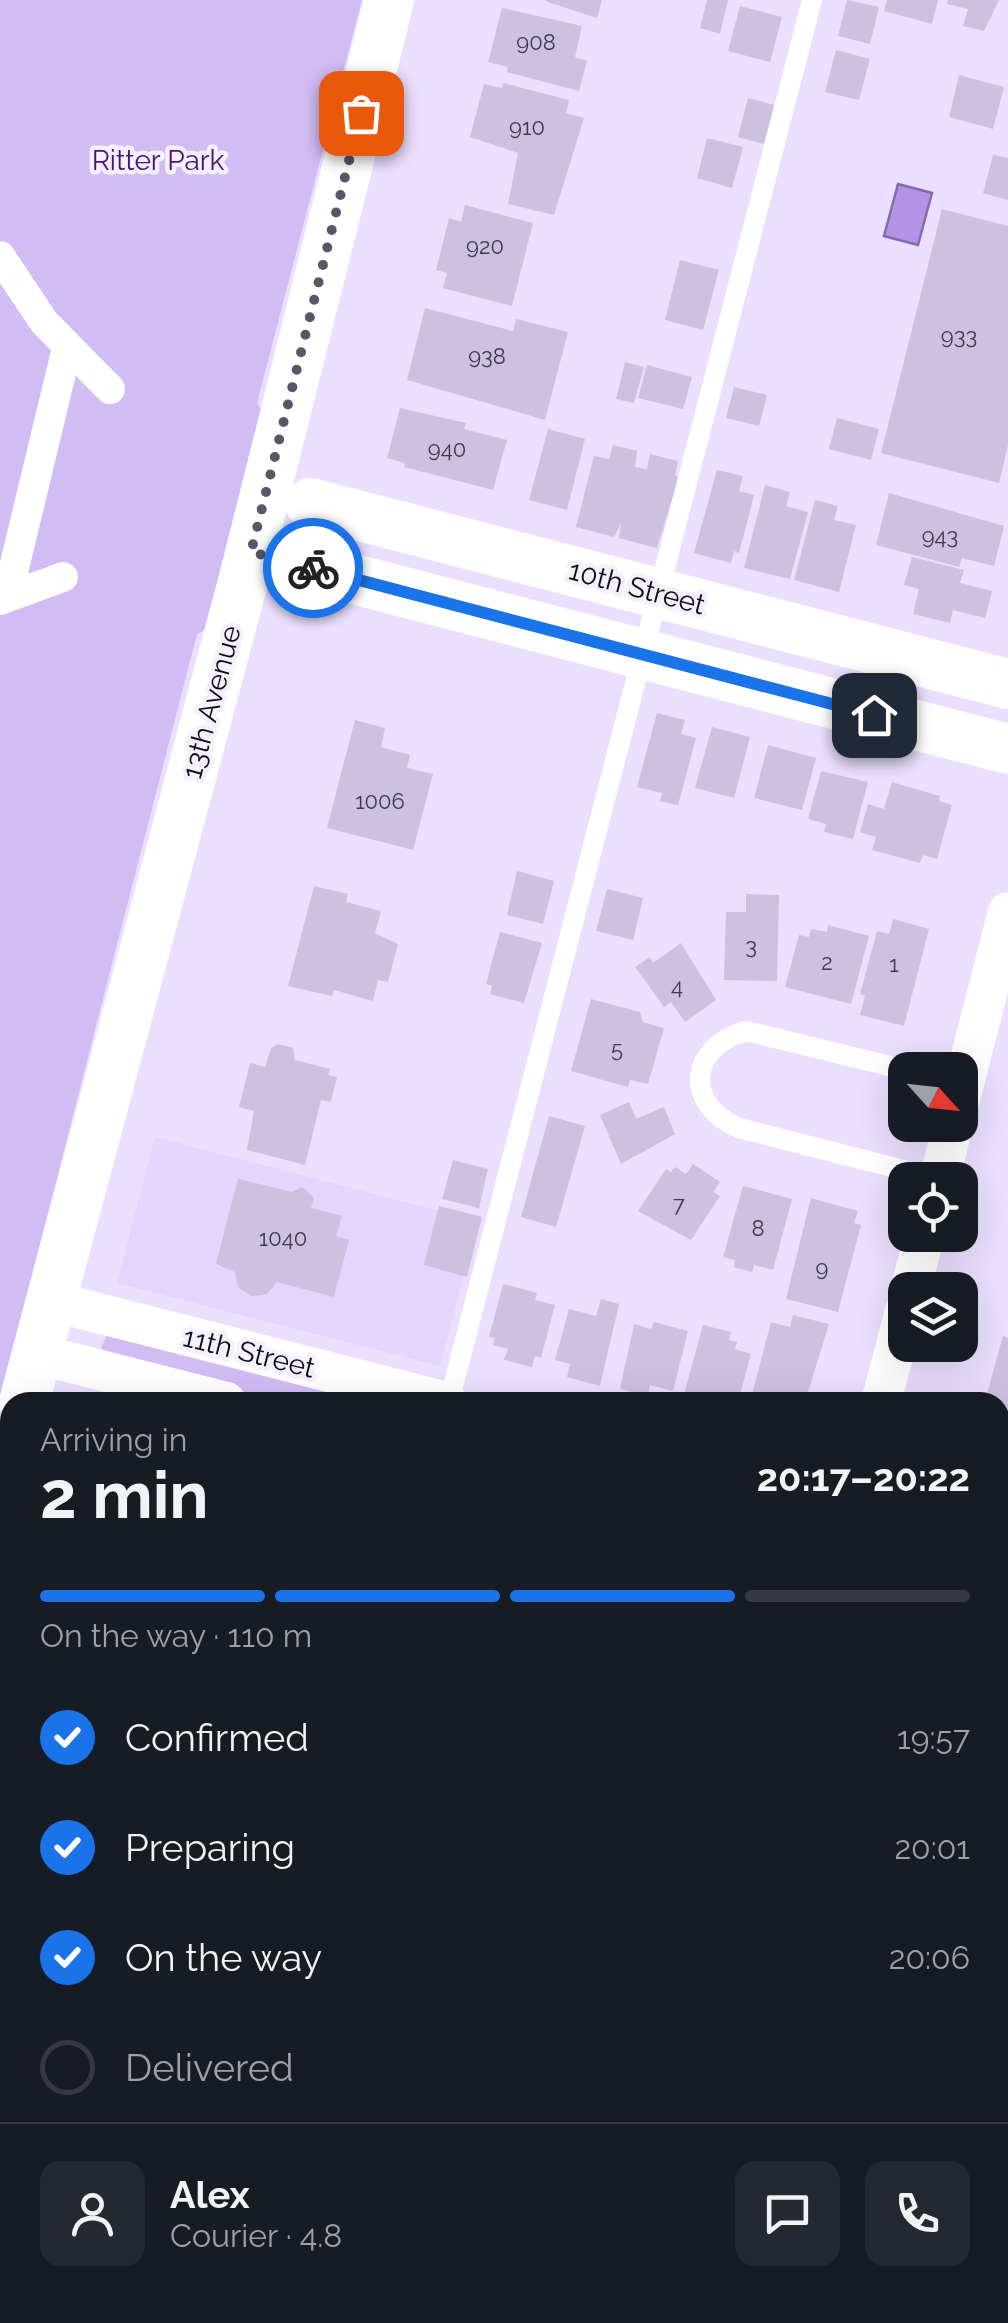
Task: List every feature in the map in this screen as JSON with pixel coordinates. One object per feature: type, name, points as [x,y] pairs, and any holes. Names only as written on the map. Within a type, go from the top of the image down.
[{"type":"street","name":"13th Avenue","points":[[27,1392],[274,558],[390,0]]},
{"type":"street","points":[[0,256],[66,348],[110,389]]},
{"type":"street","points":[[4,599],[66,348]]},
{"type":"street","name":"10th Street","points":[[288,497],[1008,684]]},
{"type":"street","points":[[274,558],[1008,749]]},
{"type":"street","points":[[4,599],[63,578]]},
{"type":"street","points":[[971,1052],[1008,912]]},
{"type":"street","name":"11th Street","points":[[51,1300],[409,1392]]},
{"type":"street","name":"11th Street","points":[[37,1354],[187,1392]]},
{"type":"street","points":[[884,1392],[892,1362]]},
{"type":"lane","points":[[451,1392],[646,656],[812,0]]},
{"type":"lane","points":[[888,1066],[746,1031],[727,1036],[712,1048],[702,1067],[700,1088],[720,1120],[739,1128],[888,1167]]},
{"type":"shaded area","points":[[898,184],[932,193],[918,245],[884,236]]},
{"type":"shaded area","points":[[155,1137],[478,1221],[440,1366],[117,1283]]},
{"type":"green space","name":"Ritter Park","points":[[0,0],[362,0],[257,403],[264,413],[209,628],[197,634],[0,1392]]},
{"type":"green space","points":[[109,1331],[353,1392],[233,1392],[118,1363],[101,1348]]},
{"type":"building","points":[[545,0],[602,0],[597,18],[545,1]]},
{"type":"building","points":[[707,0],[728,0],[720,34],[700,28]]},
{"type":"building","points":[[847,0],[879,7],[870,44],[838,36]]},
{"type":"building","points":[[887,0],[938,0],[932,24],[884,11]]},
{"type":"building","points":[[948,0],[999,0],[984,31],[963,26],[968,9],[947,4]]},
{"type":"building","points":[[740,6],[782,17],[770,62],[728,51]]},
{"type":"building","points":[[502,8],[582,26],[575,57],[587,61],[579,91],[507,72],[508,67],[488,62]]},
{"type":"building","points":[[836,50],[870,59],[859,100],[825,92]]},
{"type":"building","points":[[959,75],[1004,87],[993,129],[949,117]]},
{"type":"building","points":[[503,83],[569,100],[566,113],[584,118],[554,215],[508,204],[518,153],[470,137],[484,84],[502,88]]},
{"type":"building","points":[[748,98],[774,105],[764,144],[738,137]]},
{"type":"building","points":[[707,138],[743,147],[732,188],[697,178]]},
{"type":"building","points":[[993,155],[1008,158],[1008,200],[983,193]]},
{"type":"building","points":[[465,205],[533,223],[512,306],[443,288],[447,273],[436,270],[449,218],[461,222]]},
{"type":"building","points":[[942,209],[1008,226],[1008,445],[999,483],[881,453]]},
{"type":"building","points":[[680,260],[719,270],[703,330],[665,320]]},
{"type":"building","points":[[425,308],[513,331],[516,319],[568,332],[545,420],[407,380]]},
{"type":"building","points":[[625,362],[644,367],[634,403],[616,399]]},
{"type":"building","points":[[647,365],[692,377],[683,409],[638,398]]},
{"type":"building","points":[[734,387],[767,395],[759,426],[726,418]]},
{"type":"building","points":[[400,408],[466,423],[464,429],[507,440],[493,490],[404,467],[405,463],[387,458]]},
{"type":"building","points":[[837,418],[879,429],[871,460],[829,449]]},
{"type":"building","points":[[548,429],[585,439],[567,510],[529,500]]},
{"type":"building","points":[[613,445],[637,451],[635,467],[647,469],[650,454],[678,461],[675,476],[679,477],[657,548],[619,538],[621,523],[614,537],[576,527],[594,456],[609,459]]},
{"type":"building","points":[[717,470],[743,476],[739,491],[754,495],[739,553],[734,551],[731,563],[694,553]]},
{"type":"building","points":[[765,485],[790,492],[786,506],[808,512],[790,579],[744,568]]},
{"type":"building","points":[[889,493],[1004,526],[994,566],[962,558],[959,567],[876,545]]},
{"type":"building","points":[[815,500],[838,506],[834,520],[856,525],[839,592],[794,580]]},
{"type":"building","points":[[912,557],[964,570],[960,583],[992,591],[985,618],[953,610],[950,623],[913,614],[919,589],[904,585]]},
{"type":"building","points":[[657,713],[685,720],[681,734],[696,738],[678,805],[660,801],[662,793],[637,787]]},
{"type":"building","points":[[355,720],[385,728],[381,747],[410,755],[407,768],[433,774],[413,850],[327,828]]},
{"type":"building","points":[[712,727],[750,737],[734,798],[695,788]]},
{"type":"building","points":[[768,745],[816,758],[802,810],[754,798]]},
{"type":"building","points":[[821,771],[868,782],[853,839],[824,832],[826,824],[808,819]]},
{"type":"building","points":[[892,782],[940,796],[939,801],[952,805],[937,859],[923,855],[920,863],[872,850],[876,837],[860,832],[868,804],[884,809]]},
{"type":"building","points":[[517,871],[554,881],[543,924],[507,915]]},
{"type":"building","points":[[314,886],[348,894],[346,902],[381,911],[375,933],[398,944],[388,982],[378,980],[373,1001],[334,990],[332,996],[288,986]]},
{"type":"building","points":[[607,889],[643,898],[633,940],[596,931]]},
{"type":"building","points":[[746,894],[779,895],[777,981],[724,980],[726,912],[746,912]]},
{"type":"building","points":[[893,919],[929,929],[904,1026],[860,1015],[865,996],[860,994],[877,931],[889,934]]},
{"type":"building","points":[[828,925],[869,936],[851,1004],[785,987],[799,935],[809,937],[811,929],[827,932]]},
{"type":"building","points":[[500,932],[542,943],[524,1003],[490,994],[492,986],[486,984]]},
{"type":"building","points":[[681,943],[716,1000],[685,1022],[671,1002],[664,1007],[635,967],[650,957],[653,963]]},
{"type":"building","points":[[591,999],[640,1012],[643,1022],[664,1028],[648,1084],[630,1080],[628,1087],[571,1071]]},
{"type":"building","points":[[278,1044],[293,1048],[295,1060],[330,1069],[328,1075],[337,1077],[331,1102],[321,1100],[305,1165],[247,1150],[254,1111],[239,1107],[250,1063],[265,1067],[271,1048]]},
{"type":"building","points":[[629,1102],[636,1119],[664,1107],[675,1134],[621,1164],[600,1115]]},
{"type":"building","points":[[549,1116],[585,1126],[556,1227],[521,1217]]},
{"type":"building","points":[[453,1160],[488,1169],[479,1208],[442,1199]]},
{"type":"building","points":[[693,1164],[720,1182],[713,1192],[720,1196],[691,1240],[638,1211],[666,1169],[671,1172],[675,1167],[686,1174]]},
{"type":"building","points":[[238,1179],[292,1192],[302,1187],[314,1198],[311,1208],[342,1216],[336,1236],[349,1240],[334,1297],[277,1282],[267,1294],[251,1296],[238,1287],[235,1272],[216,1264]]},
{"type":"building","points":[[743,1186],[792,1199],[773,1270],[754,1265],[752,1272],[734,1267],[735,1260],[723,1257]]},
{"type":"building","points":[[811,1198],[858,1211],[854,1223],[861,1225],[838,1312],[786,1299]]},
{"type":"building","points":[[439,1206],[482,1217],[467,1277],[424,1265]]},
{"type":"building","points":[[503,1284],[537,1293],[535,1300],[555,1305],[541,1358],[535,1356],[532,1367],[504,1360],[508,1349],[493,1345],[495,1338],[489,1337]]},
{"type":"building","points":[[601,1299],[619,1304],[600,1386],[567,1377],[570,1364],[555,1360],[569,1309],[596,1316]]},
{"type":"building","points":[[793,1315],[829,1324],[808,1392],[753,1392],[771,1322],[790,1327]]},
{"type":"building","points":[[654,1322],[688,1331],[673,1391],[650,1385],[649,1392],[620,1389],[634,1324],[651,1329]]},
{"type":"building","points":[[703,1325],[731,1332],[729,1340],[737,1342],[735,1349],[751,1354],[741,1392],[685,1392]]},
{"type":"building","points":[[1003,1336],[1008,1338],[1008,1392],[987,1392]]},
{"type":"way so far","points":[[313,568],[251,552],[361,113]]},
{"type":"route","points":[[313,568],[874,715]]}]
